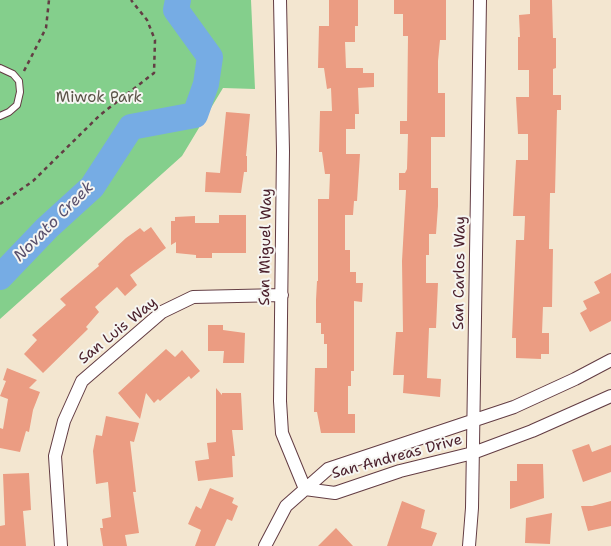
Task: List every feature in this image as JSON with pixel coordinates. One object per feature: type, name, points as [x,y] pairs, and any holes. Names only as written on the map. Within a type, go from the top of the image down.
[{"type":"street","name":"San Miguel Way","points":[[280,0],[283,152],[280,369],[282,433],[305,489]]},
{"type":"street","name":"San Carlos Way","points":[[469,546],[473,453],[480,0]]},
{"type":"street","name":"San Luis Way","points":[[61,546],[55,456],[64,421],[82,381],[162,312],[192,297],[282,295]]},
{"type":"street","name":"San Andreas Drive","points":[[305,489],[328,468],[514,407],[611,360]]},
{"type":"street","name":"San Andreas Drive","points":[[305,489],[335,493],[400,471],[473,453],[532,431],[611,396]]},
{"type":"street","points":[[265,546],[286,506],[305,489]]},
{"type":"lane","points":[[0,68],[13,74],[18,81],[20,92],[17,105],[9,112],[0,116]]},
{"type":"path","points":[[18,81],[38,47],[46,28],[49,0]]},
{"type":"path","points":[[0,204],[33,181],[100,115],[154,73],[156,40],[147,20],[131,0]]},
{"type":"green space","name":"Miwok Park","points":[[0,0],[251,0],[255,89],[223,88],[182,156],[0,319]]},
{"type":"building","points":[[329,0],[358,0],[358,26],[355,26],[355,42],[345,42],[346,68],[363,68],[363,73],[374,73],[374,87],[358,88],[359,114],[355,114],[355,129],[346,129],[346,154],[360,154],[357,201],[354,201],[353,215],[345,215],[345,250],[350,250],[350,272],[356,272],[356,283],[363,283],[362,302],[354,301],[354,371],[351,371],[351,386],[348,386],[348,414],[355,414],[355,433],[321,433],[317,412],[314,412],[315,368],[327,368],[327,344],[324,344],[324,334],[321,334],[321,323],[316,323],[316,300],[318,281],[318,199],[329,199],[330,174],[325,174],[322,152],[319,152],[320,111],[332,111],[331,88],[327,89],[324,68],[318,68],[319,26],[329,26]]},
{"type":"building","points":[[394,0],[446,0],[446,40],[440,40],[438,61],[438,93],[445,93],[445,137],[431,137],[431,188],[438,188],[438,206],[436,234],[429,234],[429,255],[426,255],[426,283],[438,283],[436,328],[429,328],[427,378],[441,379],[440,397],[403,393],[404,375],[393,375],[396,332],[403,332],[402,261],[406,190],[399,190],[399,173],[405,173],[407,169],[408,134],[400,134],[400,121],[407,121],[408,36],[403,36],[403,14],[394,14]]},
{"type":"building","points":[[530,0],[552,0],[553,38],[556,38],[556,68],[553,69],[553,95],[561,95],[561,110],[557,110],[555,193],[550,193],[549,249],[553,249],[552,307],[543,307],[542,333],[549,333],[549,354],[541,354],[541,359],[516,358],[516,338],[512,338],[516,240],[524,240],[525,216],[513,216],[516,160],[528,160],[528,134],[518,134],[516,97],[529,97],[529,70],[518,70],[519,15],[530,14]]},
{"type":"building","points":[[226,112],[250,114],[246,156],[247,172],[244,172],[241,193],[205,192],[206,172],[220,173]]},
{"type":"building","points":[[219,215],[246,215],[246,253],[212,253],[212,258],[196,258],[196,255],[176,253],[176,242],[171,245],[171,221],[175,221],[175,217],[195,216],[195,223],[219,223]]},
{"type":"building","points":[[151,227],[166,248],[130,275],[137,285],[125,296],[117,287],[95,307],[99,312],[86,327],[88,329],[43,373],[24,354],[37,340],[32,335],[66,305],[60,299],[99,266],[98,264],[126,238],[140,228],[144,232]]},
{"type":"building","points":[[611,273],[611,321],[590,332],[580,313],[587,309],[583,301],[600,293],[594,282]]},
{"type":"building","points":[[208,325],[223,325],[223,330],[245,333],[244,363],[223,363],[224,351],[208,351]]},
{"type":"building","points":[[166,349],[175,357],[182,350],[200,371],[191,379],[189,376],[160,401],[158,399],[154,403],[146,393],[140,419],[118,393]]},
{"type":"building","points":[[7,368],[37,380],[29,388],[40,392],[33,410],[29,432],[26,431],[20,452],[0,448],[0,428],[3,429],[8,399],[0,396],[6,381],[3,380]]},
{"type":"building","points":[[216,388],[222,395],[222,393],[241,393],[243,430],[232,430],[235,456],[232,456],[233,477],[198,481],[195,461],[209,459],[207,443],[216,442]]},
{"type":"building","points":[[106,416],[139,423],[134,442],[130,441],[136,492],[133,492],[139,533],[125,535],[127,546],[103,546],[100,528],[103,528],[102,519],[111,517],[108,482],[96,484],[93,451],[96,435],[102,436]]},
{"type":"building","points":[[589,444],[592,452],[611,445],[611,472],[583,482],[572,450]]},
{"type":"building","points":[[517,464],[543,464],[544,498],[510,509],[510,481],[517,481]]},
{"type":"building","points":[[29,473],[31,510],[23,511],[26,546],[0,546],[0,526],[5,525],[3,474]]},
{"type":"building","points":[[210,488],[234,498],[232,503],[238,506],[232,521],[227,519],[215,546],[195,546],[201,530],[188,524],[196,506],[201,509]]},
{"type":"building","points":[[402,501],[425,510],[421,528],[437,533],[432,546],[387,546]]},
{"type":"building","points":[[611,501],[611,526],[588,531],[581,506],[592,506]]},
{"type":"building","points":[[552,513],[550,544],[525,543],[526,518]]},
{"type":"building","points":[[336,528],[353,546],[318,546]]},
{"type":"waterway","name":"Novato Creek","points":[[0,277],[47,228],[92,187],[131,127],[195,115],[206,84],[210,57],[176,10],[178,0]]}]
